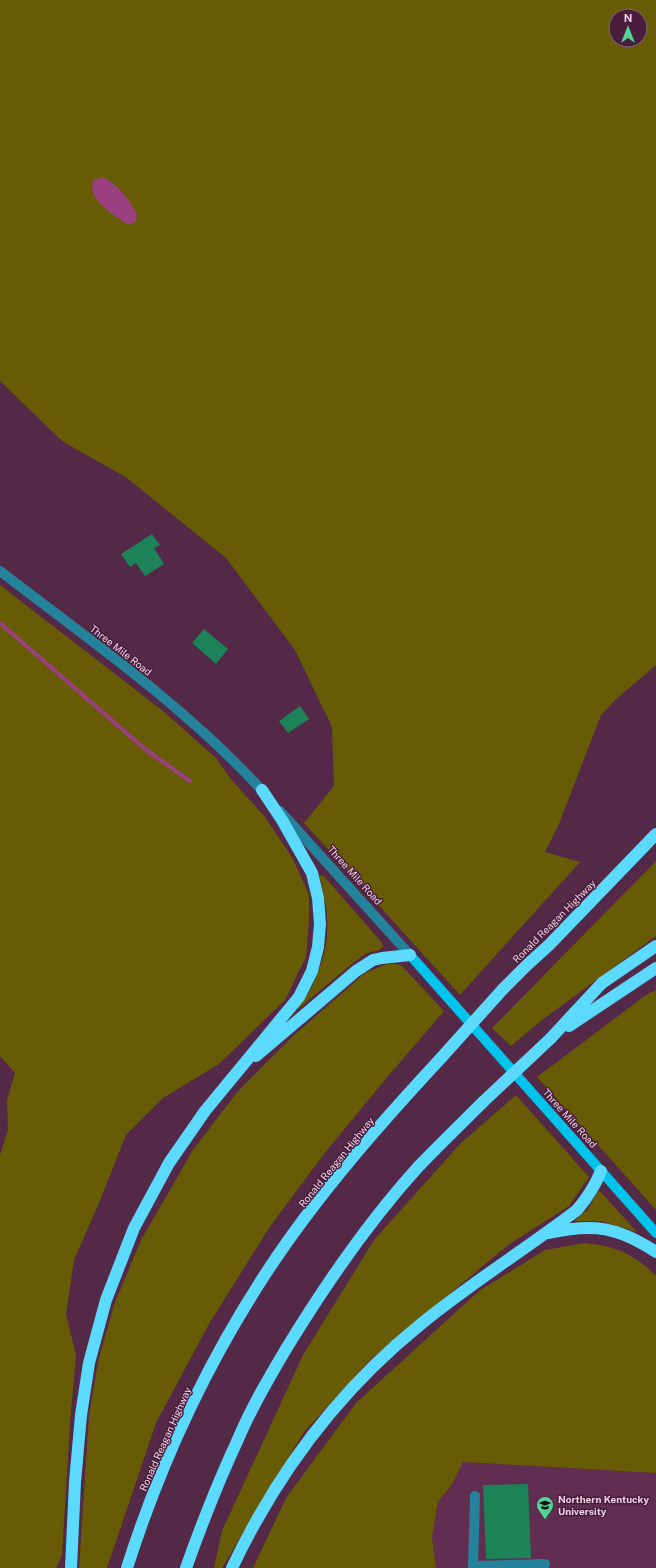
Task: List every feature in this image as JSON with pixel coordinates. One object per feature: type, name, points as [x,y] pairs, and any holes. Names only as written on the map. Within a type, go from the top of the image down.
[{"type":"highway","points":[[71,1568],[74,1497],[81,1415],[89,1363],[106,1300],[134,1228],[168,1163],[205,1111],[299,997],[312,971],[318,947],[320,924],[318,898],[312,873],[290,834],[262,790]]},
{"type":"highway","name":"Ronald Reagan Highway","points":[[127,1568],[163,1468],[183,1424],[230,1333],[268,1270],[337,1177],[440,1058],[503,989],[549,945],[656,834]]},
{"type":"highway","points":[[186,1568],[209,1504],[239,1435],[264,1386],[308,1313],[340,1264],[419,1167],[483,1102],[551,1038],[602,983],[656,946]]},
{"type":"highway","points":[[243,1065],[268,1047],[356,971],[373,960],[410,955]]},
{"type":"highway","points":[[551,1038],[656,968]]},
{"type":"highway","points":[[232,1568],[277,1485],[311,1435],[353,1386],[391,1349],[421,1323],[577,1210],[589,1196],[601,1171]]},
{"type":"highway","points":[[544,1235],[575,1228],[588,1227],[606,1229],[625,1234],[656,1252]]},
{"type":"main road","name":"Three Mile Road","points":[[410,955],[656,1233]]},
{"type":"street","name":"Three Mile Road","points":[[0,571],[187,717],[231,757],[410,955]]},
{"type":"street","points":[[474,1496],[473,1567],[545,1564]]},
{"type":"shaded area","points":[[0,0],[656,0],[656,665],[615,700],[601,715],[559,824],[545,852],[580,862],[460,995],[304,823],[334,786],[332,727],[295,650],[226,558],[127,478],[62,441],[0,381]]},
{"type":"shaded area","points":[[102,177],[118,188],[127,198],[137,215],[136,221],[131,224],[127,224],[102,206],[97,200],[92,188],[93,181]]},
{"type":"shaded area","points":[[0,585],[163,711],[216,758],[230,778],[265,817],[292,857],[309,895],[306,957],[285,1000],[219,1064],[163,1098],[126,1135],[74,1260],[66,1315],[76,1355],[70,1423],[62,1555],[56,1568],[0,1568],[0,1155],[8,1130],[7,1100],[15,1073],[0,1056]]},
{"type":"shaded area","points":[[656,861],[656,936],[542,1020],[511,1046],[492,1028]]},
{"type":"shaded area","points":[[319,875],[324,876],[382,943],[383,947],[379,950],[367,953],[354,962],[298,1009],[298,1006],[311,988],[322,962],[327,937],[327,914]]},
{"type":"shaded area","points":[[387,964],[402,966],[444,1011],[324,1154],[269,1228],[209,1324],[156,1423],[107,1568],[79,1568],[89,1415],[98,1362],[114,1305],[141,1240],[193,1150],[238,1091],[292,1037],[365,973]]},
{"type":"shaded area","points":[[656,990],[656,1210],[537,1077],[646,995]]},
{"type":"shaded area","points":[[516,1095],[589,1177],[569,1206],[508,1245],[370,1360],[304,1432],[222,1568],[214,1568],[222,1531],[303,1355],[374,1240],[460,1144]]},
{"type":"shaded area","points":[[599,1190],[637,1232],[601,1221],[574,1221],[588,1209]]},
{"type":"shaded area","points":[[584,1243],[605,1246],[632,1256],[656,1276],[656,1473],[463,1462],[452,1484],[438,1502],[432,1537],[436,1568],[253,1568],[286,1498],[356,1403],[479,1291],[545,1250]]},
{"type":"shaded area","name":"Northern Kentucky University","points":[[463,1462],[656,1473],[656,1568],[436,1568],[432,1537],[438,1502],[452,1484]]},
{"type":"building","points":[[152,534],[160,545],[154,548],[164,564],[145,576],[136,563],[130,567],[121,554]]},
{"type":"building","points":[[204,629],[228,649],[216,664],[192,643]]},
{"type":"building","points":[[300,706],[309,719],[288,733],[279,721]]},
{"type":"building","points":[[528,1484],[531,1558],[486,1559],[483,1485]]},
{"type":"waterway","points":[[0,623],[145,749],[190,781]]},
{"type":"place","name":"Northern Kentucky University","points":[[545,1520]]}]
